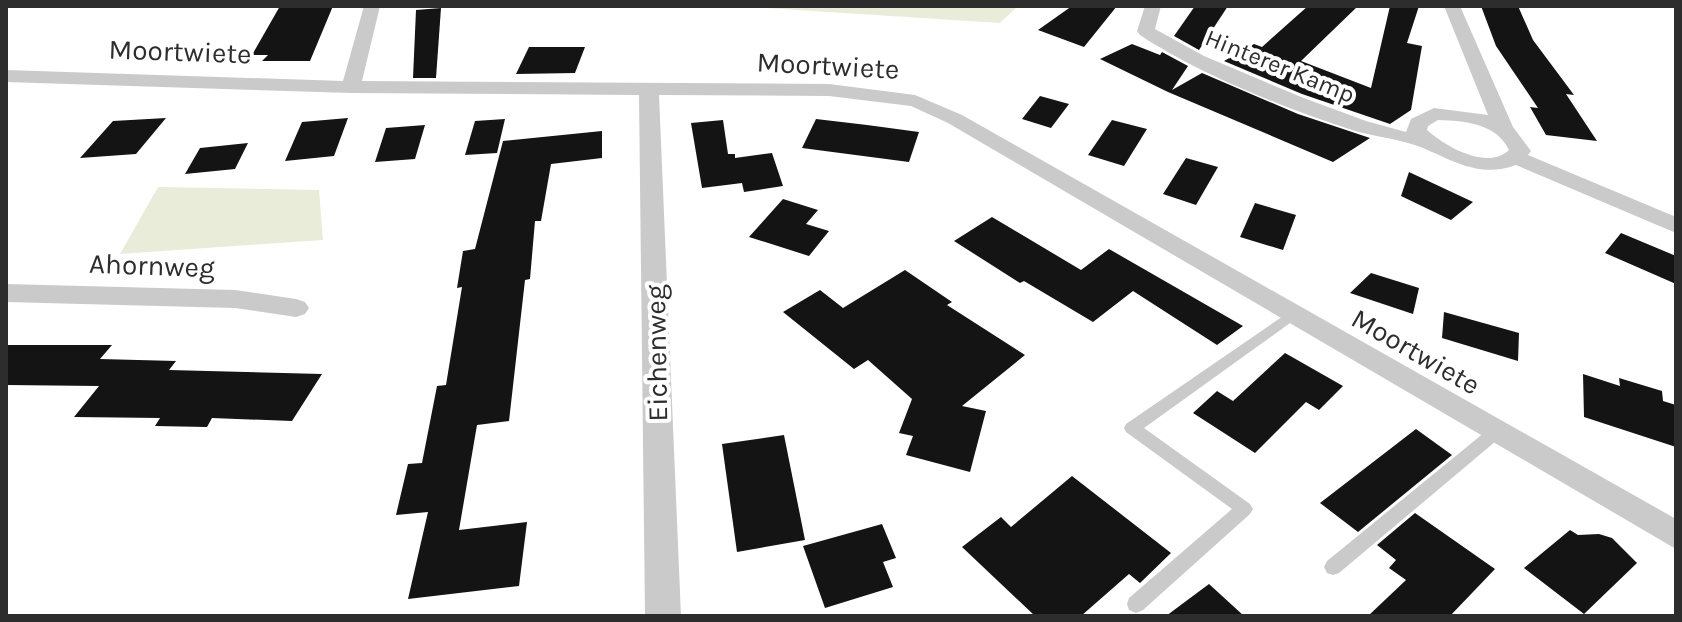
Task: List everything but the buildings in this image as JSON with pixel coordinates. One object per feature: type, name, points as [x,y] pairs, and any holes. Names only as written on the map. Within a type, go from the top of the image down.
[{"type":"street","points":[[351,87],[372,6]]},
{"type":"street","name":"Hinterer Kamp","points":[[1153,6],[1146,31],[1173,50],[1325,116],[1394,137],[1426,142],[1460,159],[1483,163],[1517,158]]},
{"type":"street","points":[[1452,6],[1505,131]]},
{"type":"street","name":"Moortwiete","points":[[6,76],[351,87],[829,90],[915,101],[955,119],[1676,535]]},
{"type":"street","name":"Eichenweg","points":[[649,90],[663,616]]},
{"type":"street","points":[[1426,142],[1416,132],[1418,123],[1434,114],[1471,117],[1505,131],[1517,141],[1520,151],[1517,158],[1676,226]]},
{"type":"street","name":"Ahornweg","points":[[6,293],[235,299],[296,308]]},
{"type":"lane","points":[[1136,604],[1244,509],[1132,428],[1292,315]]},
{"type":"lane","points":[[1333,567],[1496,432]]},
{"type":"green space","points":[[736,6],[1018,6],[1000,23]]},
{"type":"green space","points":[[158,187],[319,190],[323,240],[120,254]]}]
